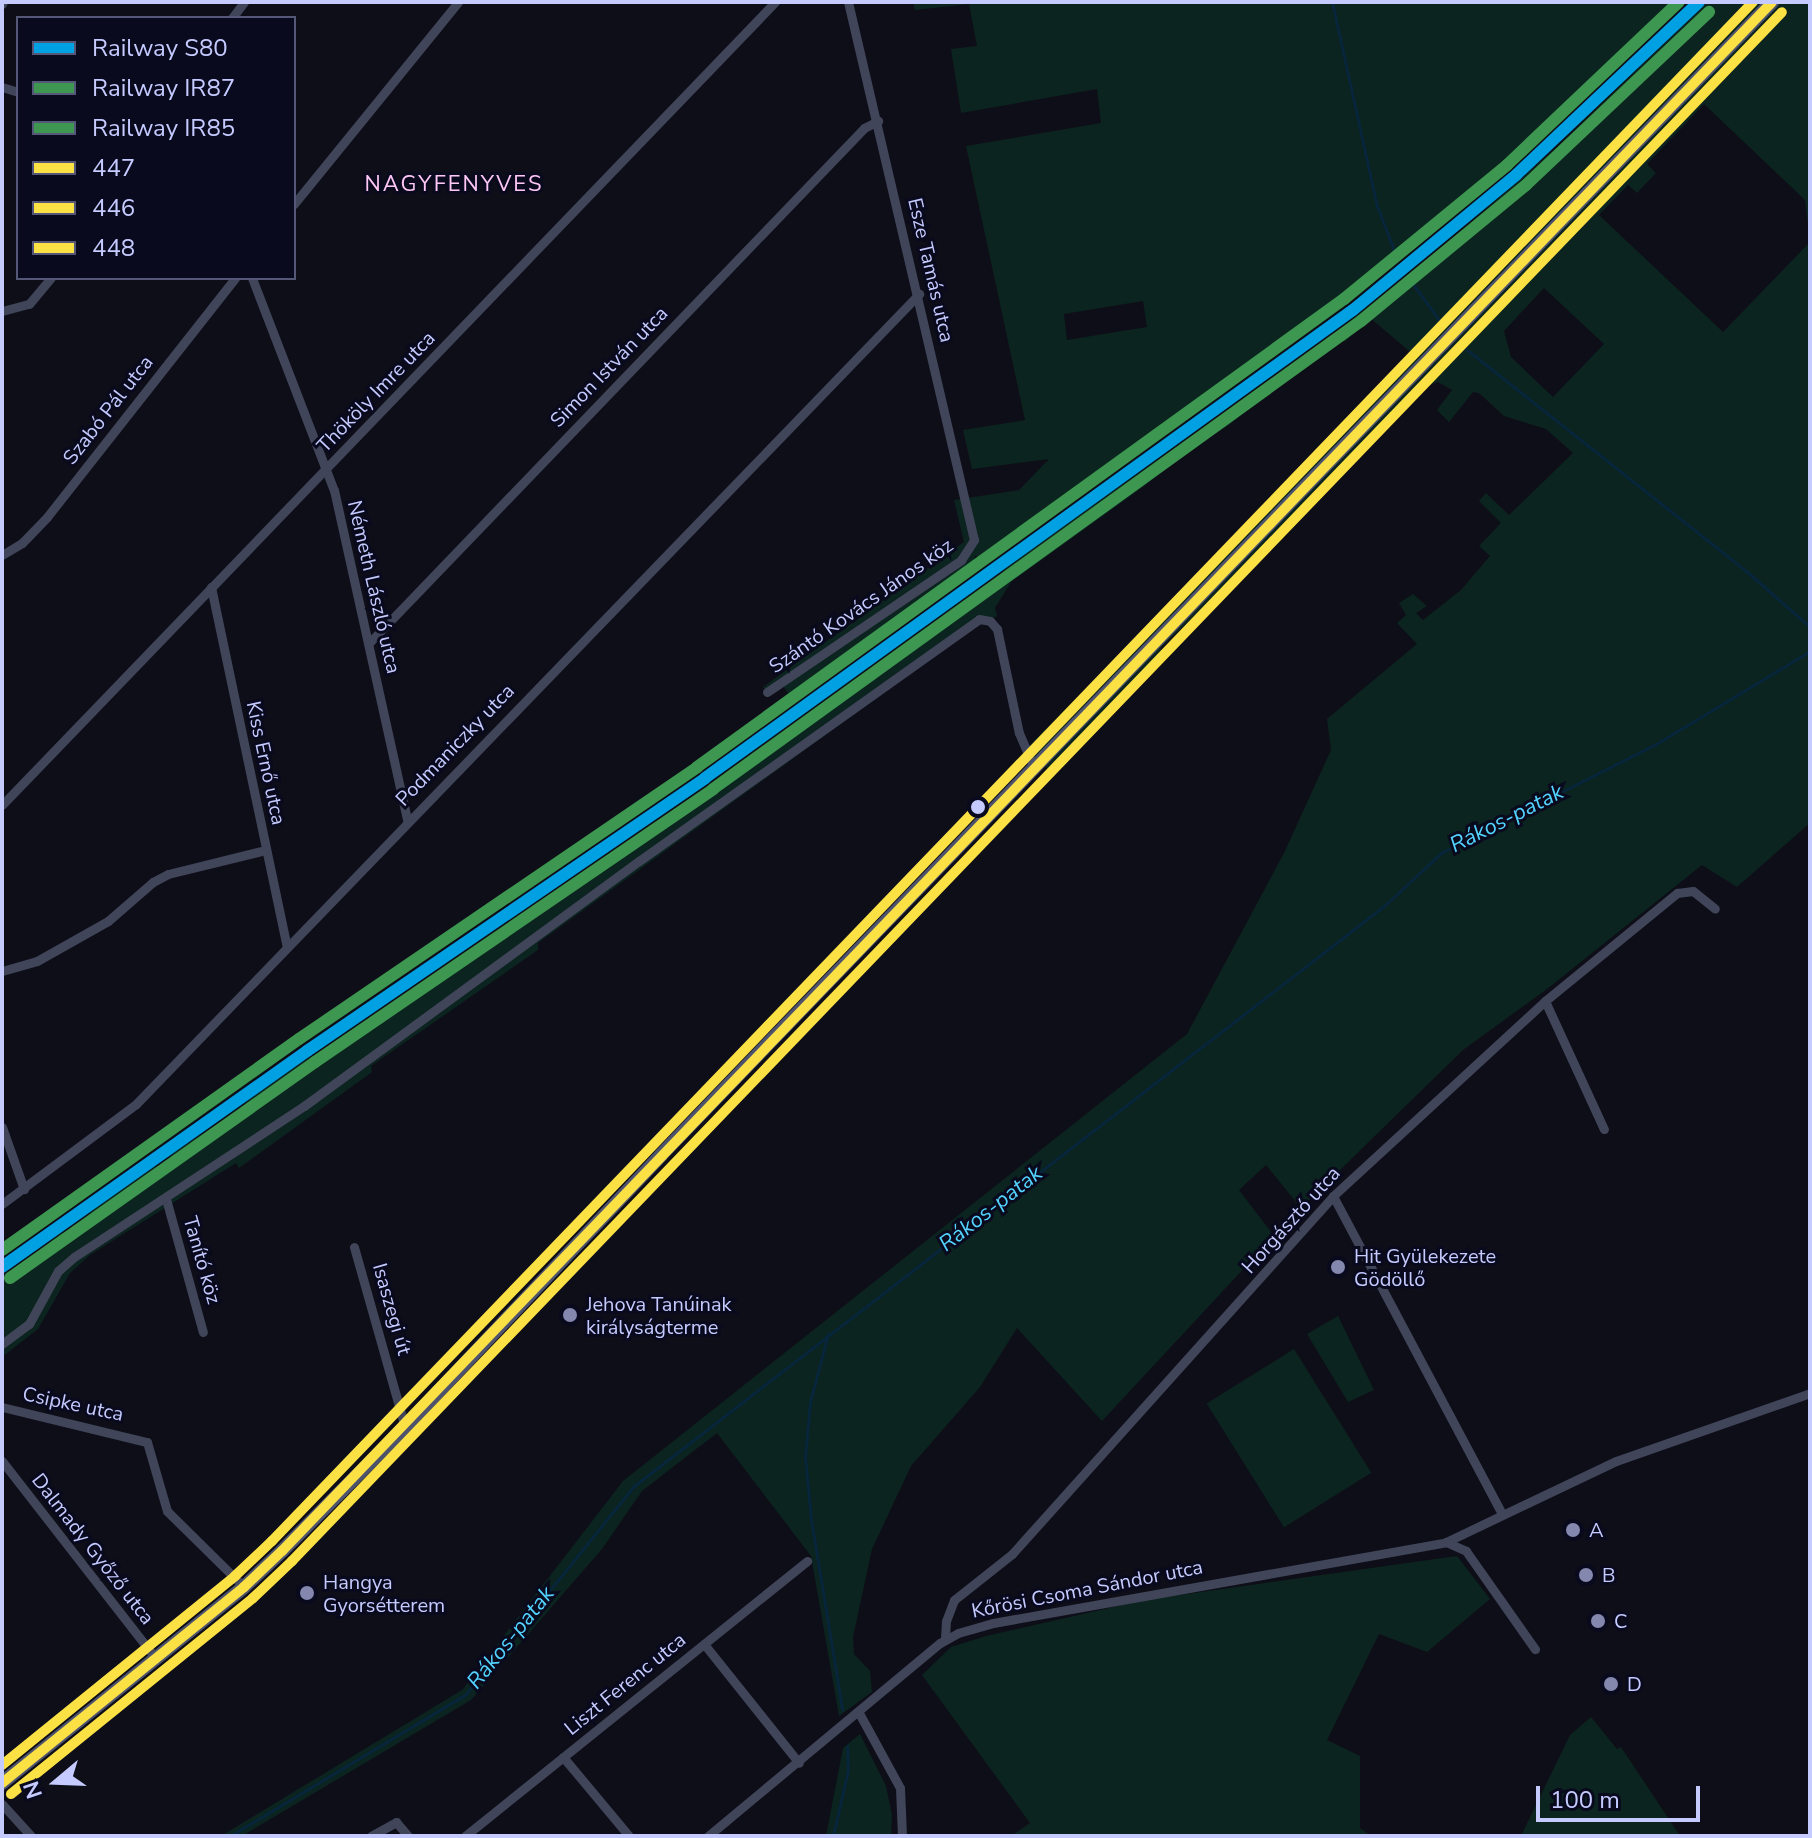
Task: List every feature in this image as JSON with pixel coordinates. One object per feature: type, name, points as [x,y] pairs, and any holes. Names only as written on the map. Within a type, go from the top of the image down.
[{"type":"main road","points":[[2,1783],[244,1587],[405,1427],[661,1155],[1036,770],[1772,2]]},
{"type":"street","points":[[296,202],[458,2]]},
{"type":"street","name":"Thököly Imre utca","points":[[2,805],[775,2]]},
{"type":"street","name":"Esze Tamás utca","points":[[848,2],[919,294],[974,538],[973,546]]},
{"type":"street","name":"Simon István utca","points":[[369,643],[864,128],[878,121]]},
{"type":"street","points":[[2,311],[29,304],[49,280]]},
{"type":"street","name":"Szabó Pál utca","points":[[2,555],[22,543],[47,517],[233,280]]},
{"type":"street","name":"Németh László utca","points":[[253,280],[324,473],[334,490],[407,820]]},
{"type":"street","name":"Podmaniczky utca","points":[[2,1204],[129,1110],[919,294]]},
{"type":"street","name":"Szántó Kovács János köz","points":[[767,692],[961,560],[973,546]]},
{"type":"street","name":"Kiss Ernő utca","points":[[211,587],[287,947]]},
{"type":"street","points":[[2,1344],[29,1324],[64,1265],[166,1199],[466,990],[639,861],[976,621],[988,619],[997,629],[1019,733],[1036,770]]},
{"type":"street","points":[[2,971],[37,961],[108,921],[160,877],[266,850]]},
{"type":"street","name":"Horgásztó utca","points":[[945,1639],[947,1614],[958,1596],[996,1569],[1022,1543],[1333,1196],[1545,1001],[1681,890],[1693,891],[1715,909]]},
{"type":"street","points":[[1545,1001],[1604,1129]]},
{"type":"street","points":[[2,1127],[24,1189]]},
{"type":"street","points":[[1333,1196],[1502,1514]]},
{"type":"street","name":"Tanító köz","points":[[166,1199],[203,1332]]},
{"type":"street","name":"Isaszegi út","points":[[354,1247],[405,1427]]},
{"type":"street","name":"Kőrösi Csoma Sándor utca","points":[[708,1836],[945,1639],[993,1623],[1446,1542],[1664,1441],[1810,1393]]},
{"type":"street","name":"Csipke utca","points":[[2,1407],[147,1442],[167,1511],[244,1587]]},
{"type":"street","name":"Dalmady Győző utca","points":[[2,1461],[156,1659]]},
{"type":"street","points":[[1446,1542],[1466,1551],[1535,1649]]},
{"type":"street","name":"Liszt Ferenc utca","points":[[465,1836],[807,1561]]},
{"type":"street","points":[[704,1644],[799,1763]]},
{"type":"street","points":[[859,1713],[900,1788],[902,1836]]},
{"type":"street","points":[[563,1757],[629,1836]]},
{"type":"street","points":[[2,1804],[31,1836]]},
{"type":"street","points":[[371,1836],[396,1822],[408,1836]]},
{"type":"green space","points":[[913,2],[1677,2],[1520,151],[1361,285],[1025,530],[983,557],[975,556],[974,563],[940,591],[796,696],[792,698],[783,686],[767,695],[763,687],[964,542],[954,500],[1019,490],[1049,459],[972,469],[963,430],[1025,420],[966,146],[1101,123],[1097,89],[961,113],[951,49],[977,46],[969,4],[915,10]],"holes":[[[1143,301],[1147,327],[1067,340],[1064,314]]]},
{"type":"green space","points":[[1707,2],[1810,2],[1810,242],[1810,823],[1737,887],[1702,865],[1547,989],[1463,1050],[1301,1208],[1266,1165],[1239,1190],[1274,1236],[1102,1421],[1017,1328],[980,1387],[911,1466],[872,1549],[853,1637],[854,1654],[870,1671],[872,1692],[839,1716],[811,1556],[717,1433],[642,1491],[602,1549],[471,1700],[242,1836],[221,1836],[462,1690],[623,1481],[1187,1034],[1284,853],[1331,750],[1327,719],[1417,644],[1397,623],[1406,615],[1399,603],[1413,594],[1427,606],[1416,613],[1423,620],[1461,590],[1490,556],[1479,546],[1501,523],[1479,501],[1486,493],[1509,515],[1573,453],[1546,429],[1504,416],[1479,393],[1473,392],[1449,422],[1437,410],[1452,390],[1438,382],[1425,387],[1289,528],[1160,648],[1166,655],[1052,774],[1028,747],[1415,356],[1369,317],[1345,342],[1337,337],[1229,425],[1184,453],[1143,487],[1011,582],[995,608],[997,616],[972,629],[538,943],[538,950],[371,1066],[372,1072],[239,1168],[236,1163],[90,1255],[70,1273],[38,1329],[2,1357],[2,1282],[20,1273],[24,1263],[61,1233],[74,1230],[96,1207],[154,1167],[164,1165],[174,1152],[241,1109],[249,1099],[310,1057],[317,1056],[377,1012],[400,1001],[418,984],[425,985],[758,756],[762,746],[983,586],[993,580],[997,583],[1003,571],[1027,552],[1315,349],[1437,252],[1556,148]],"holes":[[[1704,104],[1805,200],[1810,242],[1723,332],[1599,215],[1628,185],[1637,193],[1656,173],[1647,164]],[[1544,288],[1604,344],[1553,397],[1511,357],[1504,331]]]},
{"type":"green space","points":[[1338,1316],[1374,1390],[1348,1402],[1307,1334]]},
{"type":"green space","points":[[1294,1349],[1371,1473],[1284,1527],[1207,1404]]},
{"type":"green space","points":[[1457,1556],[1490,1599],[1427,1652],[1379,1634],[1327,1740],[1360,1756],[1360,1828],[1371,1836],[1011,1836],[1030,1823],[922,1675],[951,1647],[986,1636],[1144,1600]]},
{"type":"green space","points":[[1591,1717],[1617,1749],[1621,1747],[1680,1836],[1521,1836],[1570,1735]]},
{"type":"green space","points":[[860,1734],[886,1786],[892,1815],[891,1836],[826,1836],[843,1748]]},
{"type":"waterway","points":[[1332,2],[1377,206],[1395,253]]},
{"type":"waterway","points":[[1407,276],[1442,324]]},
{"type":"waterway","points":[[1466,349],[1745,570],[1810,627]]},
{"type":"waterway","name":"Rákos-patak","points":[[230,1836],[466,1694],[634,1486],[1384,906],[1441,853],[1656,744],[1810,651]]},
{"type":"waterway","points":[[828,1334],[810,1402],[805,1457],[811,1519],[842,1709]]},
{"type":"waterway","points":[[833,1836],[848,1770],[847,1746]]},
{"type":"rail line","name":"IR85","points":[[2,1250],[299,1039],[697,767],[1344,299],[1507,165],[1679,2]]},
{"type":"rail line","name":"S80","points":[[2,1267],[307,1051],[705,778],[1353,310],[1516,175],[1699,2]]},
{"type":"rail line","name":"IR87","points":[[10,1278],[315,1062],[713,789],[1361,321],[1526,185],[1709,12]]},
{"type":"transit line","name":"448","points":[[2,1765],[235,1576],[272,1541],[1753,2]]},
{"type":"transit line","name":"447","points":[[2,1783],[244,1587],[282,1551],[1772,2]]},
{"type":"transit line","name":"446","points":[[11,1794],[253,1598],[292,1561],[1782,12]]},
{"type":"place","name":"Hit Gyülekezete Gödöllő","points":[[1338,1267]]},
{"type":"place","name":"Jehova Tanúinak királyságterme","points":[[570,1315]]},
{"type":"place","name":"A","points":[[1573,1530]]},
{"type":"place","name":"B","points":[[1586,1575]]},
{"type":"place","name":"Hangya Gyorsétterem","points":[[307,1593]]},
{"type":"place","name":"C","points":[[1598,1621]]},
{"type":"place","name":"D","points":[[1611,1684]]},
{"type":"district","name":"NAGYFENYVES","points":[[454,185]]}]
